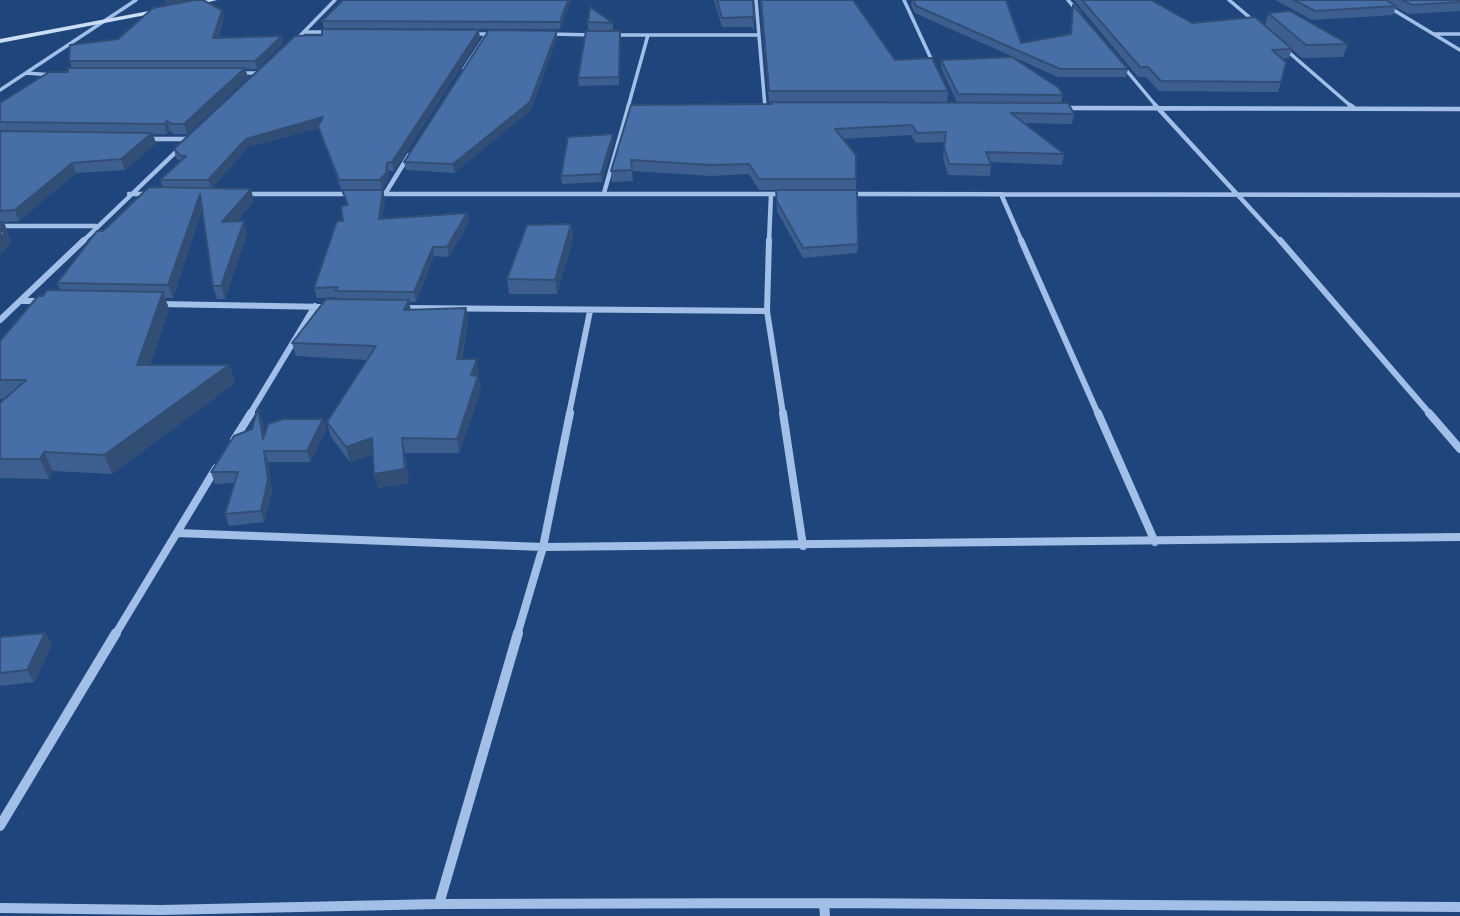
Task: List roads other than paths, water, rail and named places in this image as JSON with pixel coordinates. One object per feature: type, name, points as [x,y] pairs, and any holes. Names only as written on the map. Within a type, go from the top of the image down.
[{"type":"main road","points":[[0,41],[214,0]]},
{"type":"street","points":[[0,90],[136,0]]},
{"type":"street","points":[[286,48],[335,0]]},
{"type":"street","points":[[756,0],[765,107],[778,107]]},
{"type":"street","points":[[904,0],[937,71]]},
{"type":"street","points":[[1068,0],[1084,20]]},
{"type":"street","points":[[1229,0],[1260,27]]},
{"type":"street","points":[[1377,0],[1460,50]]},
{"type":"street","points":[[304,32],[330,33]]},
{"type":"street","points":[[461,33],[500,34]]},
{"type":"street","points":[[457,79],[486,34]]},
{"type":"street","points":[[540,34],[594,35]]},
{"type":"street","points":[[1434,34],[1460,34]]},
{"type":"street","points":[[607,35],[758,35]]},
{"type":"street","points":[[604,192],[648,35]]},
{"type":"street","points":[[1281,45],[1354,108]]},
{"type":"street","points":[[1118,59],[1159,109],[1240,194],[1460,449]]},
{"type":"street","points":[[248,82],[267,65]]},
{"type":"street","points":[[231,73],[258,73]]},
{"type":"street","points":[[26,74],[61,75]]},
{"type":"street","points":[[629,106],[643,106]]},
{"type":"street","points":[[1063,108],[1460,109]]},
{"type":"street","points":[[0,320],[199,130]]},
{"type":"street","points":[[135,138],[189,139]]},
{"type":"street","points":[[385,194],[414,148]]},
{"type":"street","points":[[129,194],[156,194]]},
{"type":"street","points":[[237,194],[358,194]]},
{"type":"street","points":[[371,194],[784,194]]},
{"type":"street","points":[[771,194],[767,311],[803,546]]},
{"type":"street","points":[[838,194],[1460,195]]},
{"type":"street","points":[[1001,194],[1155,542]]},
{"type":"street","points":[[0,226],[96,226]]},
{"type":"street","points":[[21,301],[48,302]]},
{"type":"street","points":[[155,304],[343,307]]},
{"type":"street","points":[[228,449],[316,306]]},
{"type":"street","points":[[398,308],[767,311]]},
{"type":"street","points":[[439,904],[543,547],[590,311]]},
{"type":"street","points":[[0,826],[221,461]]},
{"type":"street","points":[[177,533],[543,547],[1460,537]]},
{"type":"street","points":[[824,903],[825,916]]},
{"type":"street","points":[[0,908],[161,910],[439,904],[824,903],[1325,912],[1460,906]]}]
